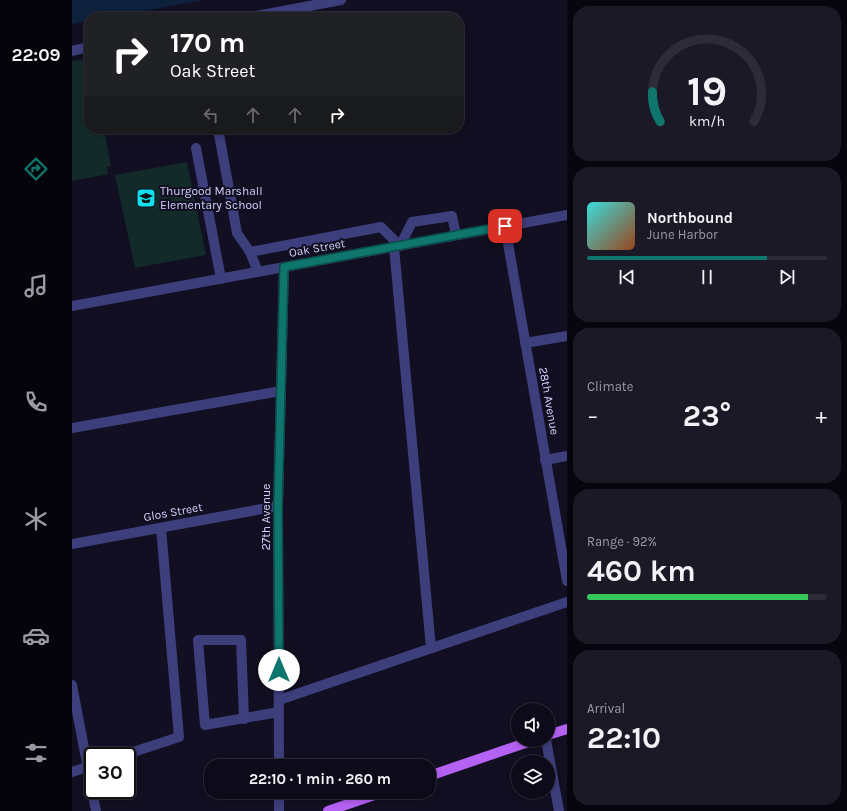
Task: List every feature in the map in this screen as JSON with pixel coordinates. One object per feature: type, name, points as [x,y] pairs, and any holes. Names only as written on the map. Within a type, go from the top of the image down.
[{"type":"main road","points":[[555,733],[567,729]]},
{"type":"main road","points":[[436,774],[514,747]]},
{"type":"main road","points":[[328,811],[363,799]]},
{"type":"street","points":[[277,12],[341,0]]},
{"type":"street","points":[[72,51],[84,48]]},
{"type":"street","points":[[219,134],[237,233],[250,252],[258,272]]},
{"type":"street","points":[[196,148],[221,279]]},
{"type":"street","name":"Oak Street","points":[[72,306],[567,215]]},
{"type":"street","points":[[397,246],[412,222],[452,216],[456,235]]},
{"type":"street","name":"28th Avenue","points":[[505,226],[567,581]]},
{"type":"street","points":[[250,252],[381,227],[397,246],[431,648]]},
{"type":"street","name":"27th Avenue","points":[[279,759],[278,506],[284,267]]},
{"type":"street","points":[[525,343],[567,336]]},
{"type":"street","points":[[72,428],[281,391]]},
{"type":"street","points":[[546,460],[567,456]]},
{"type":"street","name":"Glos Street","points":[[72,544],[278,506]]},
{"type":"street","points":[[136,751],[179,737],[161,528]]},
{"type":"street","points":[[279,700],[567,602]]},
{"type":"street","points":[[244,719],[241,640],[198,640],[205,725],[244,719],[278,712]]},
{"type":"street","points":[[72,685],[86,747]]},
{"type":"street","points":[[547,747],[559,811]]},
{"type":"street","points":[[72,772],[84,768]]},
{"type":"street","points":[[94,799],[96,811]]},
{"type":"street","points":[[279,799],[279,811]]},
{"type":"green space","points":[[84,59],[84,134],[105,134],[111,166],[107,166],[108,174],[72,181],[72,61]]},
{"type":"green space","points":[[187,162],[206,255],[135,268],[115,175]]},
{"type":"water","points":[[72,0],[205,0],[138,12],[84,12],[84,22],[72,24]]},
{"type":"place","name":"Thurgood Marshall Elementary School","points":[[146,198]]},
{"type":"route","points":[[279,670],[278,506],[284,267],[505,226]]}]
